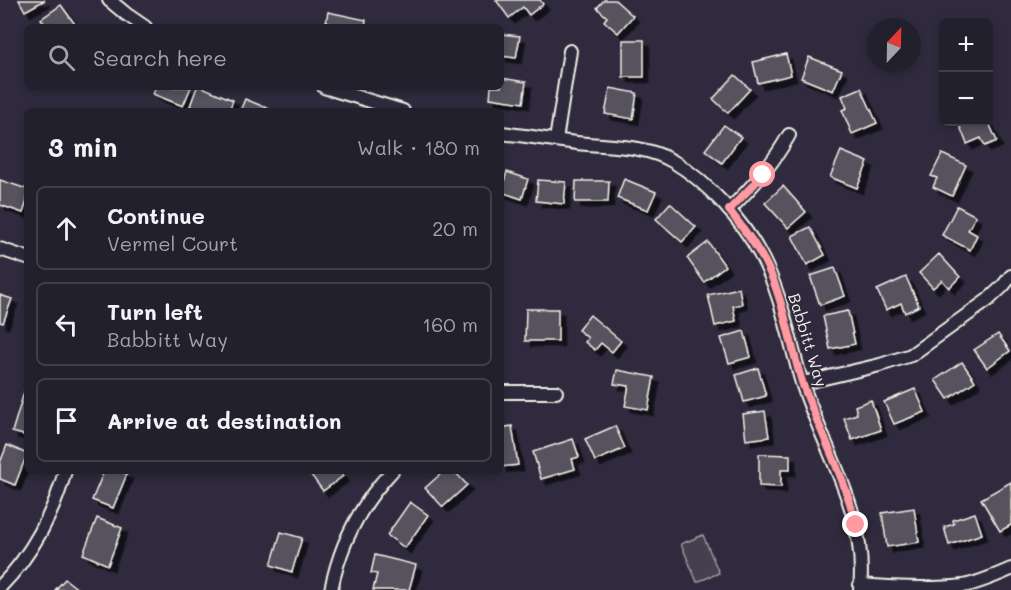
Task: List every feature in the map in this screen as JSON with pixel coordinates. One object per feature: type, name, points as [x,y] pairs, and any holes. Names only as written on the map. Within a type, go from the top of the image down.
[{"type":"street","points":[[109,0],[141,24]]},
{"type":"street","points":[[556,140],[570,51]]},
{"type":"street","points":[[334,90],[393,108]]},
{"type":"street","name":"Babbitt Way","points":[[504,133],[633,148],[663,156],[690,172],[710,190],[749,235],[771,276],[803,383],[847,492],[856,525],[860,559],[860,588]]},
{"type":"street","points":[[729,210],[763,175],[789,135]]},
{"type":"street","points":[[0,249],[24,257]]},
{"type":"street","points":[[803,383],[880,365],[910,355],[987,300],[1004,286],[1011,276]]},
{"type":"street","points":[[504,392],[555,392]]},
{"type":"street","points":[[0,587],[21,562],[43,527],[64,474]]},
{"type":"street","points":[[331,590],[342,548],[352,525],[380,483],[389,474]]},
{"type":"street","points":[[860,588],[942,589],[964,586],[1011,569]]},
{"type":"shaded area","points":[[703,535],[719,573],[697,582],[681,544]]},
{"type":"building","points":[[19,0],[45,0],[25,11]]},
{"type":"building","points":[[496,0],[540,0],[543,4],[529,15],[523,7],[509,18]]},
{"type":"building","points":[[604,0],[615,0],[633,16],[618,33],[604,21],[607,17],[597,8]]},
{"type":"building","points":[[61,5],[75,24],[45,24],[41,19]]},
{"type":"building","points":[[328,12],[366,20],[365,24],[326,24]]},
{"type":"building","points":[[504,34],[520,36],[516,58],[504,56]]},
{"type":"building","points":[[623,40],[644,40],[644,77],[623,77]]},
{"type":"building","points":[[786,54],[791,75],[758,83],[753,62]]},
{"type":"building","points":[[809,57],[842,70],[833,91],[801,78]]},
{"type":"building","points":[[735,75],[750,89],[728,113],[713,99]]},
{"type":"building","points":[[504,78],[526,82],[523,103],[490,98],[491,90],[504,90]]},
{"type":"building","points":[[610,88],[637,93],[633,119],[605,114]]},
{"type":"building","points":[[861,88],[877,123],[852,134],[842,110],[847,108],[842,96]]},
{"type":"building","points":[[155,90],[190,90],[183,106],[153,94]]},
{"type":"building","points":[[196,90],[209,90],[233,100],[230,108],[190,106]]},
{"type":"building","points":[[245,99],[267,108],[241,108]]},
{"type":"building","points":[[724,125],[741,137],[722,163],[705,150]]},
{"type":"building","points":[[960,126],[990,126],[997,141],[985,146],[981,138],[967,144]]},
{"type":"building","points":[[841,151],[868,162],[857,188],[830,177]]},
{"type":"building","points":[[942,154],[966,165],[952,196],[933,187],[937,178],[931,176]]},
{"type":"building","points":[[507,172],[528,179],[522,199],[504,193]]},
{"type":"building","points":[[624,179],[656,192],[648,210],[617,198]]},
{"type":"building","points":[[0,180],[24,188],[23,213],[0,205]]},
{"type":"building","points":[[538,180],[566,182],[564,204],[536,201]]},
{"type":"building","points":[[576,181],[609,181],[608,202],[575,202]]},
{"type":"building","points":[[783,186],[806,212],[788,228],[765,203]]},
{"type":"building","points":[[670,203],[696,227],[682,242],[656,219]]},
{"type":"building","points":[[957,206],[976,216],[968,230],[977,235],[970,250],[942,235]]},
{"type":"building","points":[[810,227],[825,255],[807,265],[792,236]]},
{"type":"building","points":[[708,242],[725,266],[704,282],[687,258]]},
{"type":"building","points":[[939,254],[960,277],[949,288],[942,280],[933,288],[919,273]]},
{"type":"building","points":[[835,268],[845,296],[820,305],[810,276]]},
{"type":"building","points":[[906,277],[919,306],[905,313],[901,303],[886,310],[877,290]]},
{"type":"building","points":[[739,288],[742,304],[733,306],[736,321],[715,326],[708,295]]},
{"type":"building","points":[[0,295],[12,299],[3,323],[0,322]]},
{"type":"building","points":[[526,309],[558,309],[558,341],[525,341]]},
{"type":"building","points":[[848,311],[855,344],[830,349],[823,316]]},
{"type":"building","points":[[590,315],[621,341],[612,352],[601,343],[595,350],[585,342],[588,338],[578,330]]},
{"type":"building","points":[[744,331],[751,357],[729,363],[721,338]]},
{"type":"building","points":[[998,334],[1010,351],[987,368],[974,350]]},
{"type":"building","points":[[962,362],[975,381],[948,399],[935,380]]},
{"type":"building","points":[[758,368],[766,396],[744,402],[736,375]]},
{"type":"building","points":[[617,370],[654,377],[648,410],[625,406],[629,386],[614,384]]},
{"type":"building","points":[[915,389],[925,412],[894,424],[884,402]]},
{"type":"building","points":[[24,392],[24,435],[12,432]]},
{"type":"building","points":[[871,400],[881,430],[852,440],[844,418],[857,414],[855,406]]},
{"type":"building","points":[[765,411],[769,437],[746,440],[743,414]]},
{"type":"building","points":[[512,426],[518,465],[504,467],[504,427]]},
{"type":"building","points":[[615,426],[625,448],[595,461],[585,439]]},
{"type":"building","points":[[573,439],[579,457],[572,459],[575,469],[541,479],[533,452]]},
{"type":"building","points":[[7,445],[24,453],[24,462],[15,485],[0,479],[0,463]]},
{"type":"building","points":[[759,454],[790,455],[790,470],[781,470],[781,487],[759,486]]},
{"type":"building","points":[[103,474],[127,474],[113,508],[92,500]]},
{"type":"building","points":[[310,474],[341,474],[343,476],[323,491]]},
{"type":"building","points":[[441,474],[457,474],[467,485],[443,507],[425,488]]},
{"type":"building","points":[[1011,482],[1011,525],[1000,531],[981,499]]},
{"type":"building","points":[[410,502],[428,515],[405,548],[387,535]]},
{"type":"building","points":[[914,508],[919,542],[887,547],[882,513]]},
{"type":"building","points":[[975,513],[982,534],[949,545],[944,527],[954,524],[953,520]]},
{"type":"building","points":[[97,518],[122,528],[108,565],[83,554]]},
{"type":"building","points":[[281,532],[302,538],[292,572],[271,565]]},
{"type":"building","points":[[375,555],[416,565],[409,590],[373,590],[377,574],[371,573]]},
{"type":"building","points":[[65,579],[79,590],[55,590]]},
{"type":"route","points":[[763,175],[729,210],[760,252],[771,276],[803,383],[847,492],[856,525]]}]
